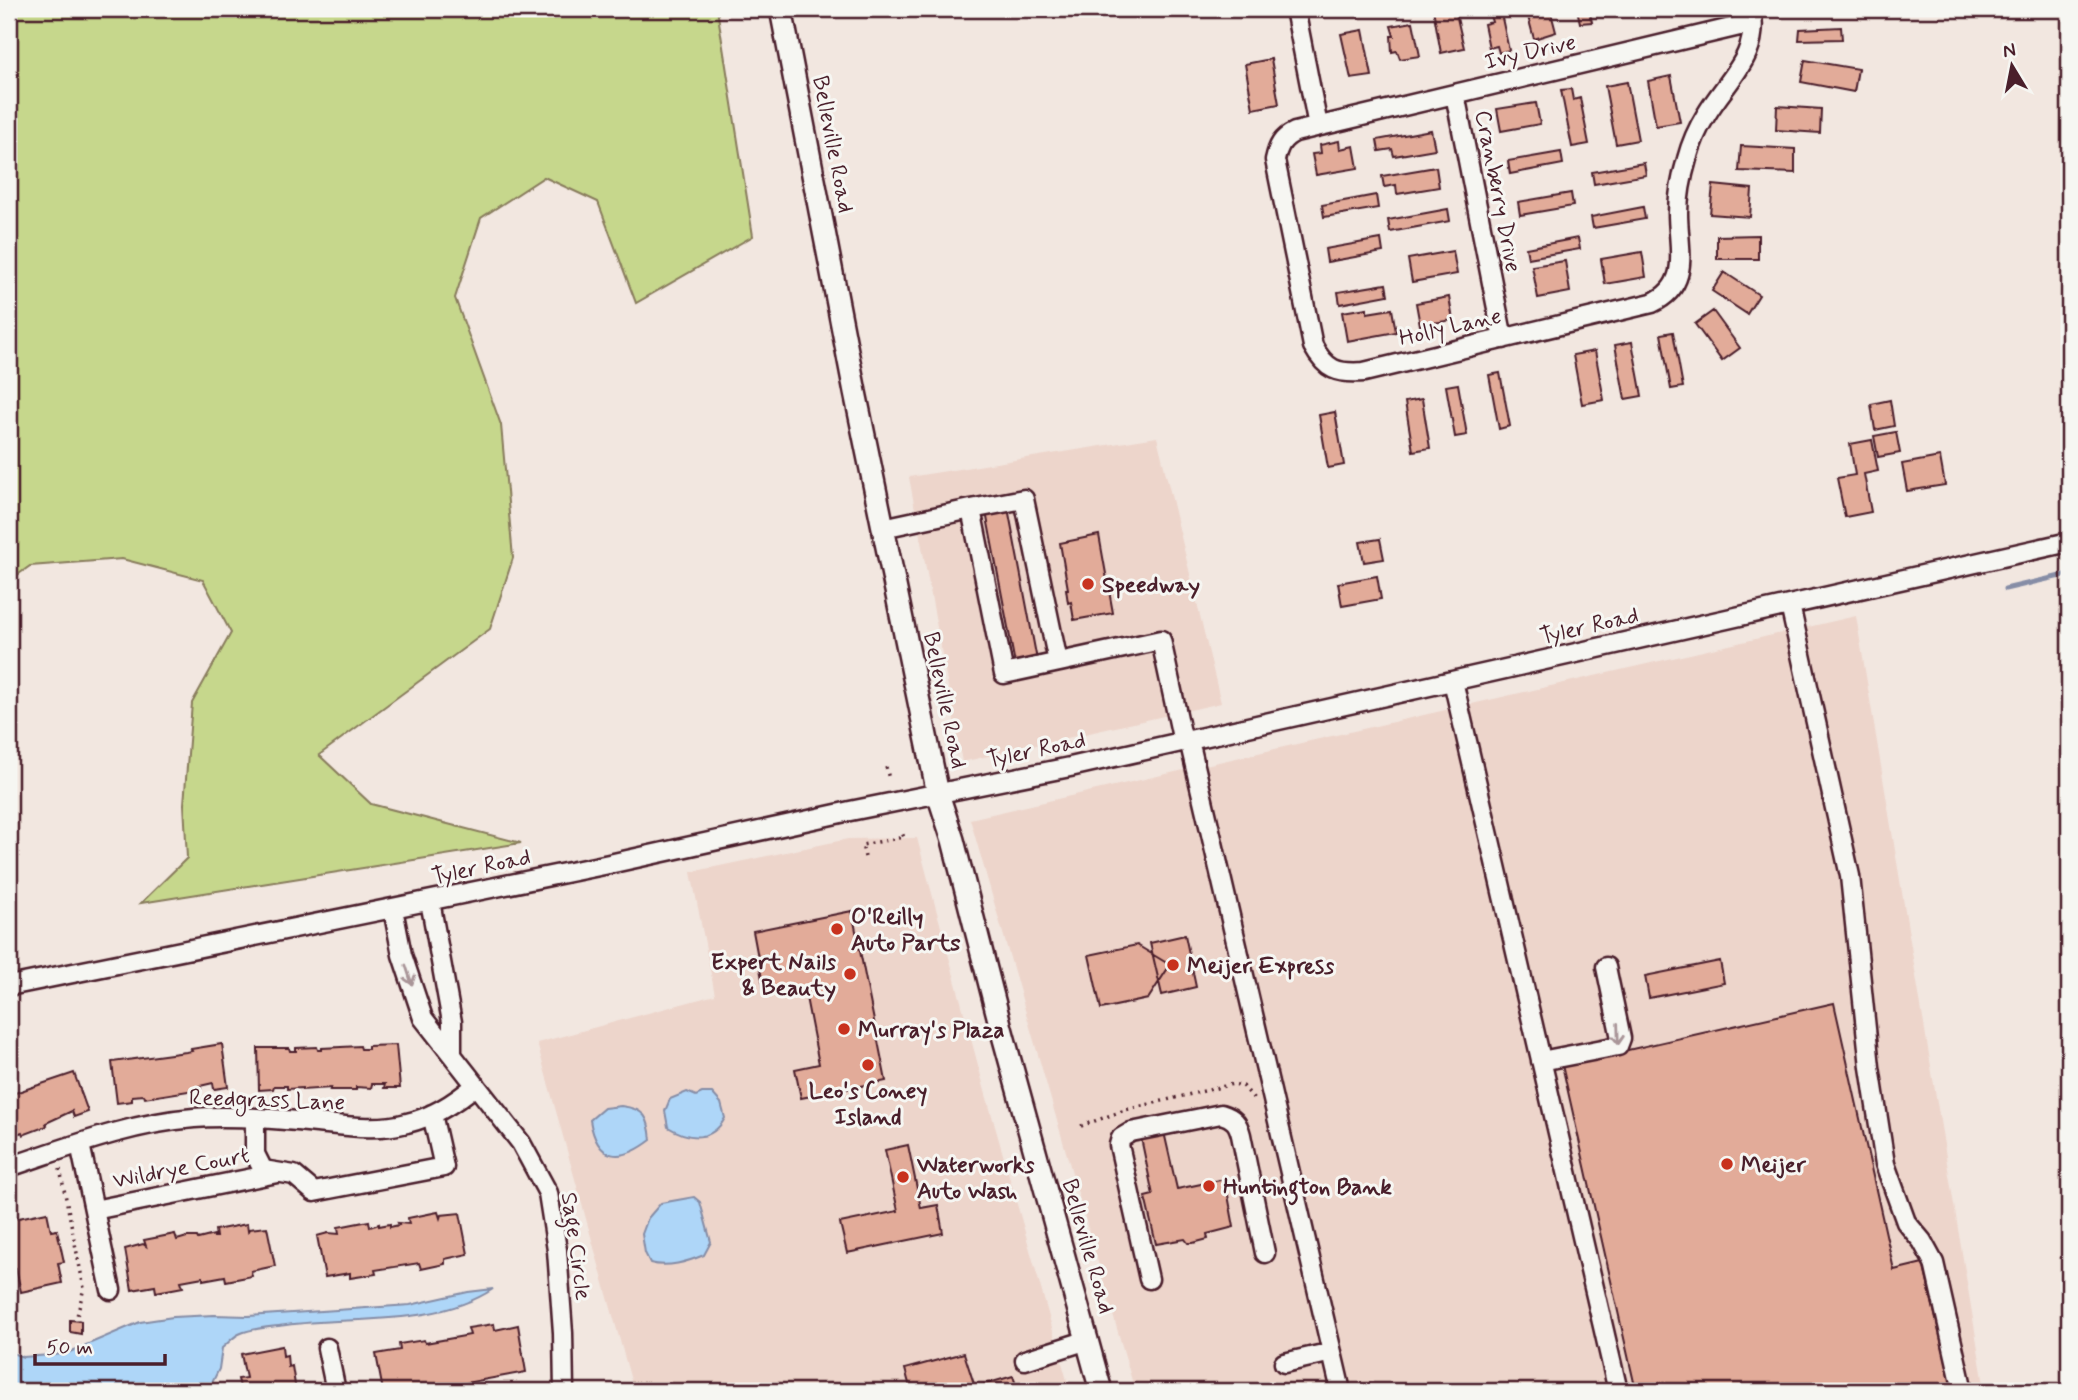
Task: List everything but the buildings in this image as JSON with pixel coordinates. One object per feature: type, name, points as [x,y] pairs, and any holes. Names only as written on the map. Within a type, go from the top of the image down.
[{"type":"main road","name":"Belleville Road","points":[[781,9],[938,794],[953,840],[998,1018],[1101,1391]]},
{"type":"street","points":[[1296,9],[1318,126]]},
{"type":"street","name":"Ivy Drive","points":[[1318,126],[1455,94],[1752,16]]},
{"type":"street","name":"Holly Lane","points":[[1318,126],[1287,136],[1278,148],[1275,160],[1313,346],[1323,364],[1345,373],[1364,372],[1652,303],[1671,291],[1681,270],[1678,210],[1688,158],[1706,115],[1743,64],[1750,42],[1752,16]]},
{"type":"street","name":"Cranberry Drive","points":[[1455,94],[1503,339]]},
{"type":"street","points":[[883,528],[1024,499],[1058,662]]},
{"type":"street","points":[[971,509],[1004,674],[1161,640],[1341,1391]]},
{"type":"street","name":"Tyler Road","points":[[9,986],[393,909],[1186,741],[2069,541]]},
{"type":"street","points":[[1790,605],[1850,876],[1871,1079],[1885,1164],[1906,1223],[1922,1241],[1934,1263],[1963,1391]]},
{"type":"street","points":[[1452,681],[1618,1391]]},
{"type":"street","points":[[430,901],[452,1022],[452,1053]]},
{"type":"street","name":"Sage Circle","points":[[393,909],[402,955],[423,1018],[521,1143],[548,1193],[557,1251],[564,1333],[564,1391]]},
{"type":"street","points":[[1541,1062],[1618,1046],[1621,1038],[1606,967]]},
{"type":"street","name":"Reedgrass Lane","points":[[9,1167],[159,1122],[197,1117],[382,1127],[408,1123],[432,1114],[477,1085]]},
{"type":"street","name":"Wildrye Court","points":[[255,1119],[255,1154],[263,1170],[294,1175],[314,1192],[444,1167],[432,1114]]},
{"type":"street","points":[[1149,1279],[1119,1145],[1121,1138],[1131,1132],[1221,1114],[1234,1119],[1241,1135],[1265,1254]]},
{"type":"street","name":"Wildrye Court","points":[[80,1144],[111,1290]]},
{"type":"street","name":"Wildrye Court","points":[[94,1210],[277,1173]]},
{"type":"street","points":[[1026,1360],[1088,1340]]},
{"type":"street","points":[[327,1348],[336,1391]]},
{"type":"street","points":[[1284,1363],[1332,1352]]},
{"type":"path","points":[[886,767],[889,779]]},
{"type":"path","points":[[864,857],[862,845],[904,837],[902,833]]},
{"type":"path","points":[[61,1169],[84,1288],[78,1321]]},
{"type":"shaded area","points":[[1157,437],[1221,703],[962,762],[909,477]]},
{"type":"shaded area","points":[[1856,616],[1985,1391],[1135,1391],[970,819]]},
{"type":"shaded area","points":[[917,838],[1070,1391],[634,1391],[537,1043],[715,995],[691,872],[848,839]]},
{"type":"green space","points":[[9,9],[717,9],[753,236],[636,303],[598,202],[544,177],[481,218],[455,298],[501,425],[513,558],[490,629],[319,755],[371,804],[521,843],[141,903],[187,858],[184,804],[192,703],[231,633],[203,580],[122,559],[30,566],[9,581]]},
{"type":"water","points":[[687,1092],[696,1096],[712,1093],[721,1103],[725,1118],[714,1131],[707,1135],[692,1136],[668,1127],[665,1111],[670,1099]]},
{"type":"water","points":[[621,1106],[641,1112],[649,1125],[651,1140],[620,1155],[604,1151],[598,1144],[590,1120],[604,1108]]},
{"type":"water","points":[[694,1197],[700,1202],[711,1242],[704,1255],[664,1265],[650,1263],[645,1253],[642,1234],[648,1218],[661,1203]]},
{"type":"water","points":[[493,1289],[470,1301],[420,1315],[312,1322],[244,1332],[222,1348],[219,1369],[208,1391],[9,1391],[9,1352],[23,1357],[65,1354],[140,1322],[173,1317],[248,1316],[410,1305]]},
{"type":"waterway","points":[[2005,589],[2069,574]]},
{"type":"place","name":"Speedway","points":[[1088,584]]},
{"type":"place","name":"O'Reilly Auto Parts","points":[[837,929]]},
{"type":"place","name":"Meijer Express","points":[[1173,965]]},
{"type":"place","name":"Expert Nails & Beauty","points":[[850,974]]},
{"type":"place","name":"Murray's Plaza","points":[[844,1029]]},
{"type":"place","name":"Leo's Coney Island","points":[[868,1065]]},
{"type":"place","name":"Meijer","points":[[1727,1164]]},
{"type":"place","name":"Waterworks Auto Wash","points":[[903,1177]]},
{"type":"place","name":"Huntington Bank","points":[[1209,1186]]}]
